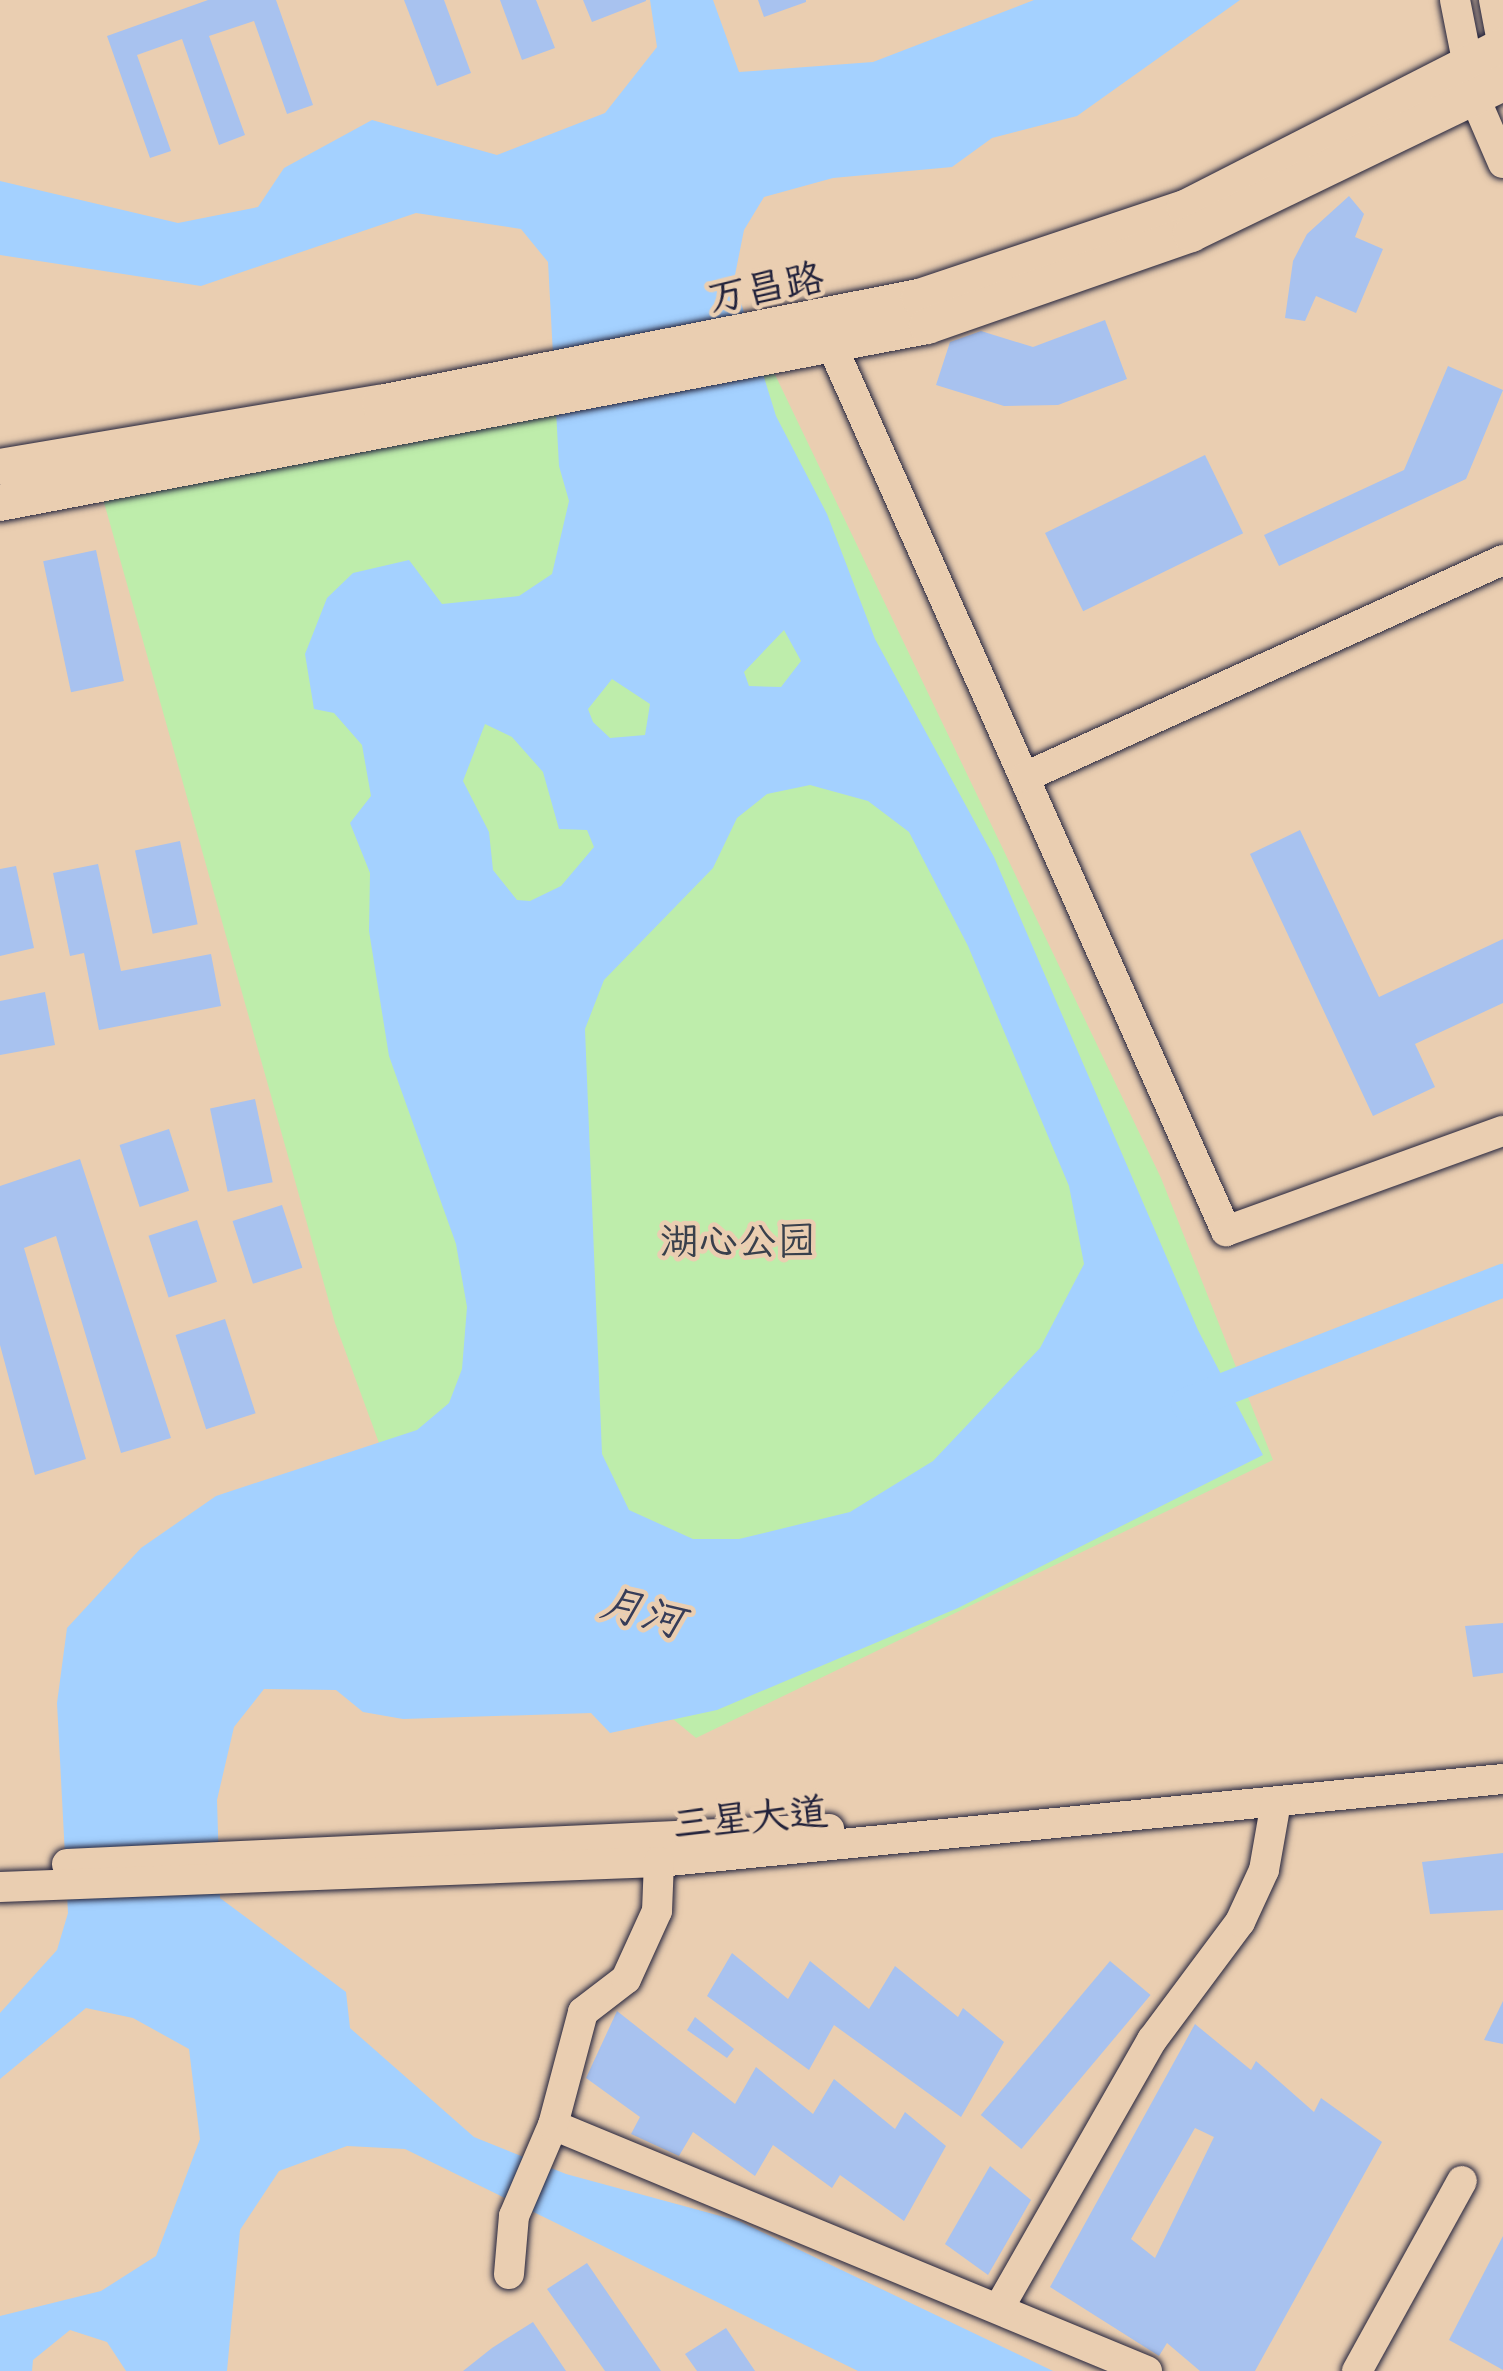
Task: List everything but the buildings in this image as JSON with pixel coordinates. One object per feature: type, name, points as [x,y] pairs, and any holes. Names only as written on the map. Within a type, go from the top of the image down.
[{"type":"main road","name":"万昌路","points":[[0,467],[551,385],[810,340],[927,326],[1191,234],[1481,80],[1503,46]]},
{"type":"main road","name":"万昌路","points":[[0,503],[551,385]]},
{"type":"street","points":[[1455,0],[1503,164]]},
{"type":"street","points":[[1494,0],[1503,46]]},
{"type":"street","points":[[810,340],[1025,777],[1226,1231],[1503,1131]]},
{"type":"street","points":[[1025,777],[1503,560]]},
{"type":"street","name":"三星大道","points":[[0,1887],[34,1876],[836,1828],[1503,1760]]},
{"type":"street","name":"三星大道","points":[[285,1863],[659,1862],[1503,1779]]},
{"type":"street","points":[[999,2308],[1152,2040],[1240,1922],[1264,1870],[1276,1802]]},
{"type":"street","points":[[509,2275],[514,2216],[547,2140],[583,2012],[626,1978],[657,1911],[659,1862]]},
{"type":"street","name":"三星大道","points":[[0,1866],[34,1876]]},
{"type":"street","points":[[547,2140],[770,2210],[960,2300],[999,2308],[1147,2371]]},
{"type":"street","points":[[1357,2371],[1462,2181]]},
{"type":"green space","name":"湖心公园","points":[[757,337],[1161,1178],[1273,1460],[696,1738],[397,1492],[335,1323],[96,474]]},
{"type":"water","points":[[650,0],[713,0],[739,72],[873,62],[1034,0],[1240,0],[1077,116],[992,138],[952,167],[833,178],[764,197],[744,230],[734,280],[776,416],[827,514],[875,639],[994,857],[1198,1330],[1263,1455],[958,1608],[717,1710],[610,1733],[591,1713],[403,1719],[363,1712],[336,1690],[264,1689],[234,1727],[217,1800],[220,1898],[346,1992],[350,2028],[474,2137],[566,2174],[739,2221],[1053,2371],[858,2371],[405,2149],[347,2146],[279,2171],[240,2230],[227,2371],[126,2371],[107,2342],[70,2330],[33,2360],[32,2371],[0,2371],[0,2316],[101,2291],[156,2256],[200,2139],[189,2049],[133,2018],[86,2008],[0,2079],[0,2013],[57,1950],[68,1913],[57,1703],[67,1628],[141,1548],[216,1496],[417,1430],[449,1403],[462,1369],[467,1307],[456,1244],[389,1056],[369,931],[370,873],[350,823],[371,796],[362,745],[334,713],[314,709],[305,654],[327,598],[353,573],[409,560],[442,604],[519,596],[552,574],[569,501],[559,466],[548,262],[521,229],[416,213],[201,286],[0,255],[0,181],[178,223],[258,207],[284,168],[372,120],[497,155],[605,113],[657,47]],"holes":[[[784,630],[801,661],[781,687],[749,686],[744,672]],[[612,679],[650,704],[645,735],[610,738],[593,722],[588,709]],[[485,724],[512,737],[543,772],[559,829],[587,830],[594,847],[561,886],[530,901],[517,900],[493,870],[489,832],[463,781]],[[810,785],[868,801],[909,832],[968,946],[1069,1186],[1084,1264],[1040,1348],[933,1461],[850,1512],[739,1539],[693,1539],[629,1510],[602,1454],[585,1029],[604,980],[713,868],[737,818],[767,794]]]},
{"type":"waterway","name":"月河","points":[[1187,1403],[1503,1280]]}]
